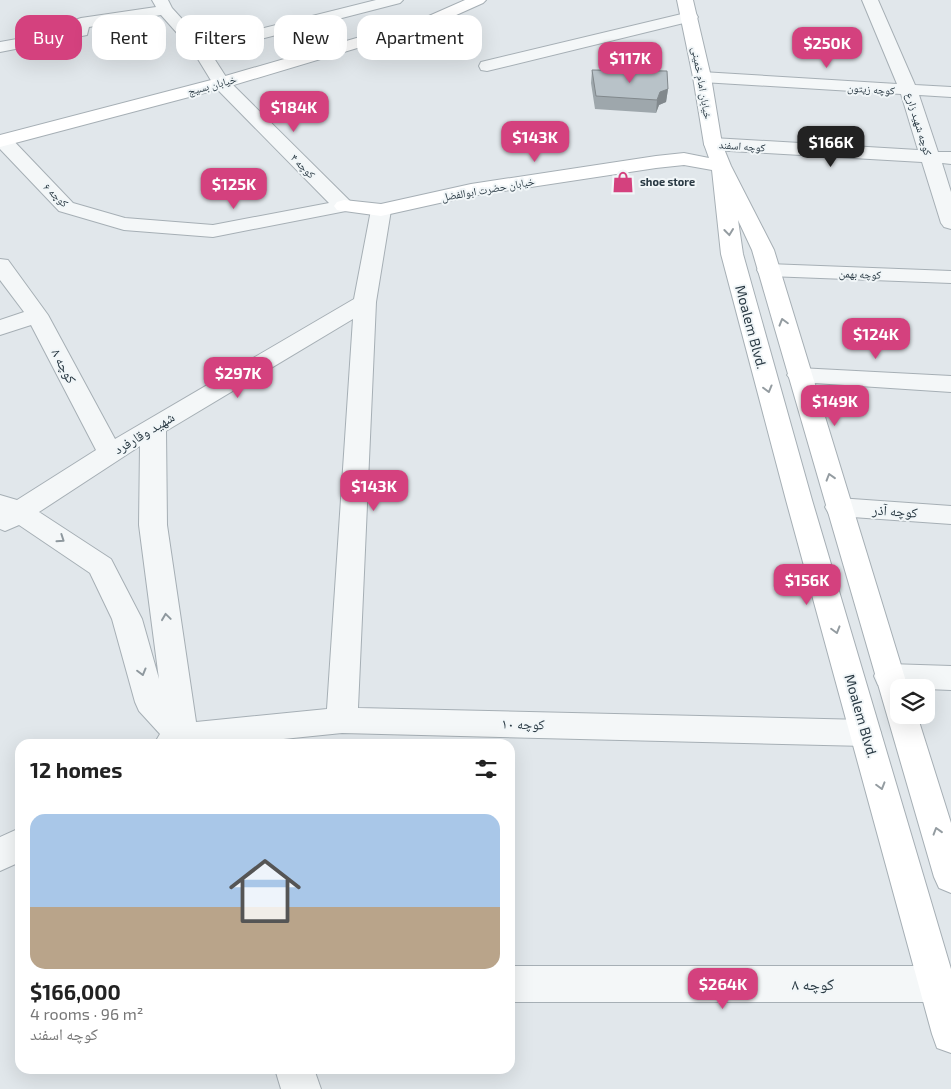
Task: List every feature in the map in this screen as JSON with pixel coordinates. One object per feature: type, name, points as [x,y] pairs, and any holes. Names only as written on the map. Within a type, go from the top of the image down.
[{"type":"street","points":[[264,33],[395,0]]},
{"type":"street","name":"خیابان بسیج","points":[[1,141],[220,83],[428,22],[475,0]]},
{"type":"street","name":"خیابان امام خمینی","points":[[685,0],[717,155]]},
{"type":"street","name":"کوچه شهید زارع","points":[[870,0],[909,91],[951,223]]},
{"type":"street","points":[[0,47],[81,32],[81,23],[163,5]]},
{"type":"street","name":"کوچه ۴","points":[[163,5],[176,20]]},
{"type":"street","points":[[487,66],[690,17]]},
{"type":"street","name":"کوچه ۴","points":[[206,60],[220,83],[344,206]]},
{"type":"street","name":"کوچه زیتون","points":[[702,77],[909,91],[951,92]]},
{"type":"street","name":"کوچه ۶","points":[[1,141],[66,207],[124,224],[213,232],[344,206]]},
{"type":"street","points":[[717,155],[763,250],[890,679]]},
{"type":"street","name":"کوچه اسفند","points":[[717,155],[951,158]]},
{"type":"street","name":"خیابان حضرت ابوالفضل","points":[[344,206],[380,210],[471,190],[656,162],[717,155]]},
{"type":"street","name":"Moalem Blvd.","points":[[717,155],[732,254],[951,1034]]},
{"type":"street","points":[[342,720],[365,302],[380,210]]},
{"type":"street","name":"کوچه ۸","points":[[0,265],[37,315],[110,453]]},
{"type":"street","name":"کوچه بهمن","points":[[768,270],[951,277]]},
{"type":"street","name":"شهید وقارفرد","points":[[7,514],[365,302]]},
{"type":"street","points":[[0,328],[37,315]]},
{"type":"street","points":[[799,375],[951,384]]},
{"type":"street","points":[[153,428],[153,525],[179,739]]},
{"type":"street","name":"کوچه آذر","points":[[838,507],[951,515]]},
{"type":"street","points":[[7,514],[101,566],[128,619],[150,702],[178,739]]},
{"type":"street","points":[[889,676],[951,678]]},
{"type":"street","name":"کوچه ۱۰","points":[[195,739],[342,720],[866,733]]},
{"type":"street","points":[[904,724],[951,877]]},
{"type":"street","points":[[0,856],[15,846]]},
{"type":"street","name":"کوچه ۸","points":[[515,984],[936,984]]},
{"type":"street","points":[[296,1074],[301,1089]]},
{"type":"building","points":[[592,70],[667,71],[668,89],[660,92],[657,100],[596,96]]},
{"type":"place","name":"shoe store","points":[[623,182]]}]
